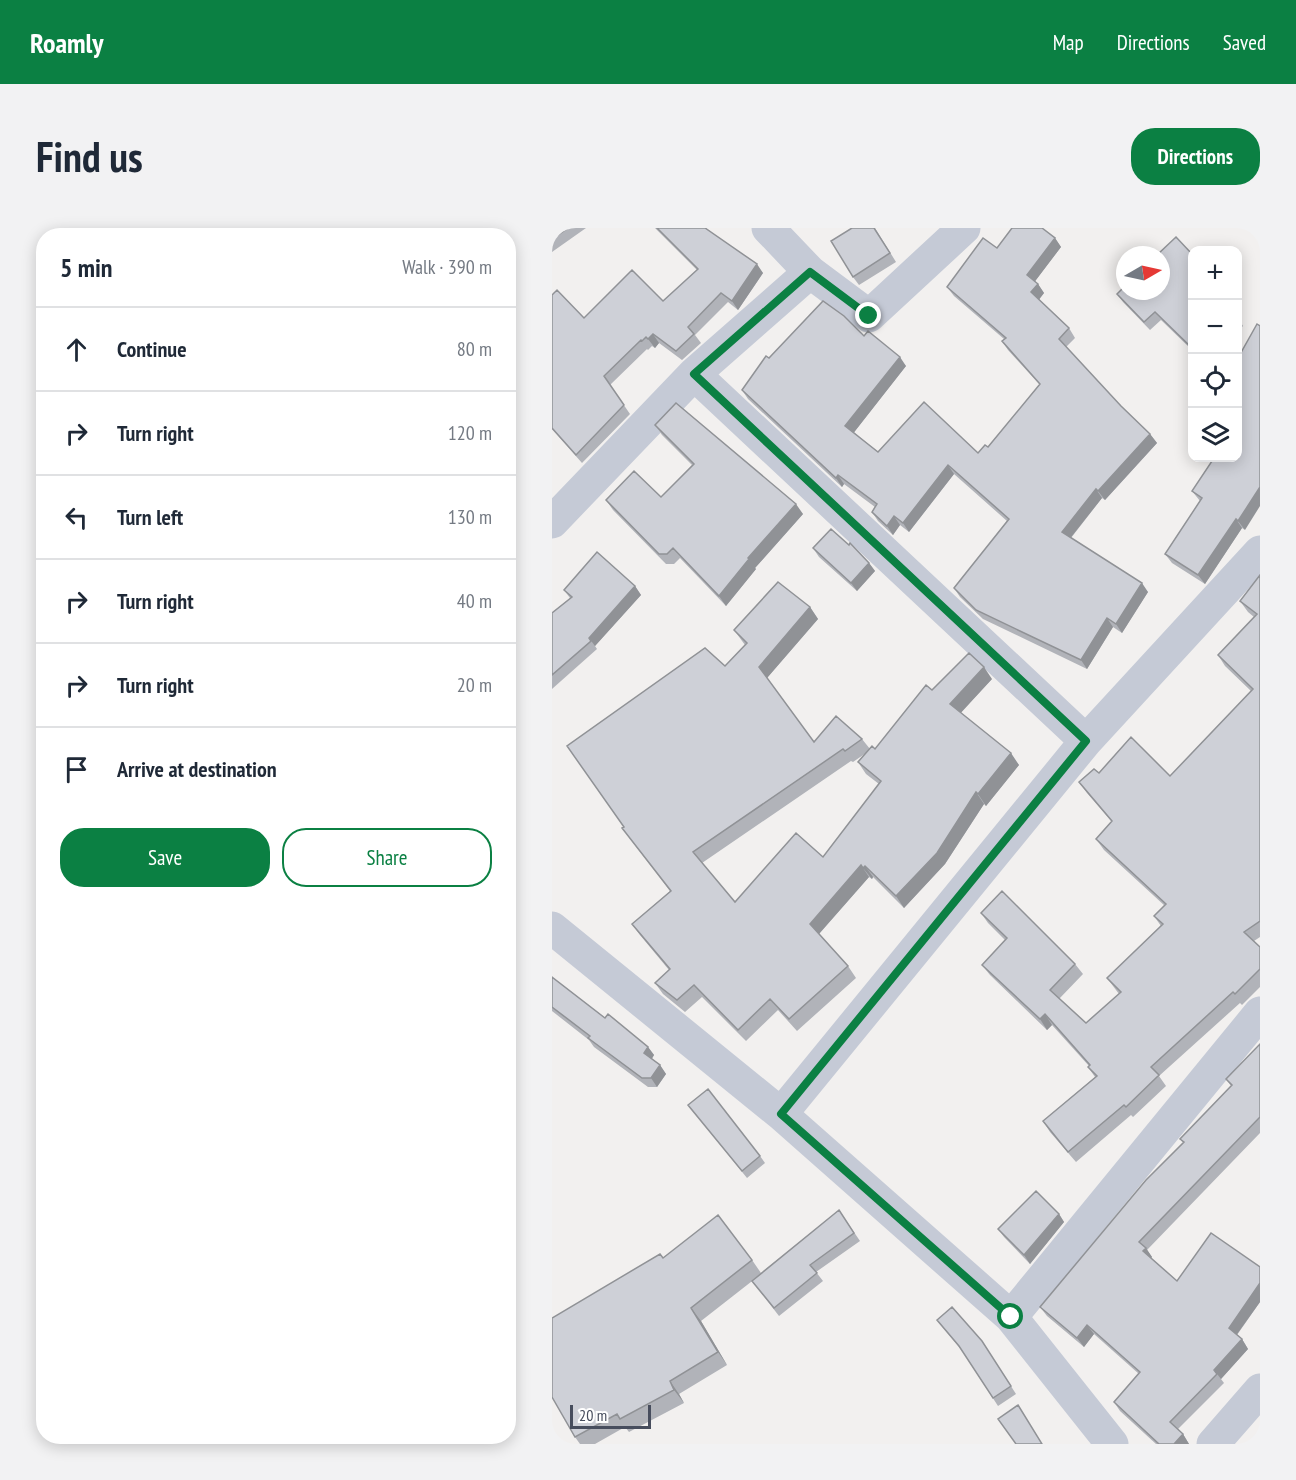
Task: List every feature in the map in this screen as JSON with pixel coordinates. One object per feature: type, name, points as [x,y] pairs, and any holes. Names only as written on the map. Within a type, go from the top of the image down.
[{"type":"street","points":[[768,228],[810,272],[869,316],[964,228]]},
{"type":"street","points":[[552,522],[694,374],[810,272]]},
{"type":"street","points":[[694,374],[1086,741]]},
{"type":"street","points":[[781,1114],[1086,741],[1260,552]]},
{"type":"street","points":[[552,928],[781,1114],[1011,1317],[1112,1444]]},
{"type":"street","points":[[1011,1317],[1260,1013]]},
{"type":"street","points":[[1213,1444],[1240,1431],[1260,1390]]},
{"type":"building","points":[[552,228],[568,228],[552,239]]},
{"type":"building","points":[[657,228],[705,228],[757,264],[732,301],[721,293],[688,327],[694,334],[676,351],[653,334],[648,339],[646,337],[641,340],[604,376],[624,405],[576,455],[552,428],[552,295],[557,290],[584,318],[632,270],[663,301],[698,269]]},
{"type":"building","points":[[852,228],[874,228],[890,253],[853,277],[831,241]]},
{"type":"building","points":[[1012,228],[1042,228],[1055,238],[1027,275],[1038,284],[1031,292],[1069,328],[1059,339],[1150,434],[1098,491],[1096,489],[1062,532],[1142,583],[1116,624],[1107,618],[1081,660],[976,610],[954,588],[1009,519],[948,465],[903,523],[894,516],[887,526],[872,512],[877,504],[838,475],[836,478],[742,390],[766,356],[769,358],[823,301],[844,316],[864,336],[868,331],[900,357],[845,426],[878,452],[924,402],[978,453],[985,445],[988,447],[1040,384],[1002,341],[1006,338],[947,287],[983,238],[997,248]]},
{"type":"building","points":[[1176,237],[1188,250],[1188,344],[1155,312],[1144,322],[1123,300],[1170,300],[1170,246],[1166,246]]},
{"type":"building","points":[[1257,324],[1260,326],[1260,487],[1198,575],[1165,554],[1202,498],[1192,491],[1211,462],[1242,462],[1242,351]]},
{"type":"building","points":[[676,403],[796,504],[748,558],[719,596],[673,548],[667,554],[659,554],[606,500],[634,471],[661,497],[694,464],[655,425]]},
{"type":"building","points":[[831,529],[849,545],[850,543],[869,563],[851,583],[813,548]]},
{"type":"building","points":[[597,552],[635,586],[589,638],[591,641],[552,675],[552,613],[572,597],[564,590]]},
{"type":"building","points":[[1260,575],[1260,921],[1244,932],[1260,947],[1260,969],[1235,994],[1233,992],[1151,1067],[1159,1075],[1126,1107],[1124,1105],[1068,1152],[1043,1121],[1097,1076],[1045,1014],[1040,1019],[982,965],[1007,938],[981,913],[1002,891],[1075,964],[1050,990],[1086,1023],[1121,992],[1107,978],[1163,924],[1154,916],[1166,904],[1096,839],[1112,821],[1079,782],[1094,769],[1099,773],[1131,737],[1170,776],[1253,689],[1218,655],[1257,614],[1240,601]]},
{"type":"building","points":[[778,582],[810,607],[759,667],[814,742],[836,716],[862,739],[845,751],[843,749],[693,852],[735,902],[796,833],[823,857],[881,781],[858,762],[872,746],[875,749],[926,685],[932,690],[969,653],[984,667],[950,704],[1011,753],[978,794],[976,792],[937,853],[896,896],[865,866],[863,868],[861,865],[810,924],[848,966],[789,1019],[770,999],[738,1030],[694,985],[677,1000],[655,983],[670,969],[632,924],[671,891],[622,828],[624,827],[567,746],[705,648],[725,666],[747,643],[734,630]]},
{"type":"building","points":[[552,977],[605,1018],[608,1014],[648,1047],[644,1053],[660,1065],[651,1078],[642,1078],[588,1038],[590,1036],[552,1007]]},
{"type":"building","points":[[1260,1044],[1260,1117],[1139,1242],[1146,1248],[1143,1251],[1177,1281],[1211,1233],[1260,1267],[1260,1283],[1229,1328],[1242,1339],[1214,1370],[1217,1374],[1170,1422],[1183,1434],[1174,1444],[1159,1444],[1114,1402],[1140,1372],[1087,1325],[1077,1338],[1040,1307],[1146,1180],[1184,1142],[1180,1139],[1232,1085],[1226,1079]]},
{"type":"building","points":[[708,1089],[760,1156],[742,1171],[688,1105]]},
{"type":"building","points":[[1036,1191],[1059,1214],[1024,1255],[998,1229]]},
{"type":"building","points":[[839,1210],[854,1233],[810,1265],[817,1273],[774,1308],[752,1281]]},
{"type":"building","points":[[718,1215],[752,1260],[691,1308],[718,1352],[670,1381],[674,1390],[620,1419],[617,1414],[575,1437],[552,1397],[552,1318],[660,1254],[663,1258]]},
{"type":"building","points":[[952,1307],[982,1341],[1011,1386],[993,1398],[959,1346],[937,1320]]},
{"type":"building","points":[[1018,1405],[1042,1444],[1016,1444],[998,1419]]},
{"type":"route","points":[[869,316],[810,272],[694,374],[1086,741],[781,1114],[1011,1317]]}]
